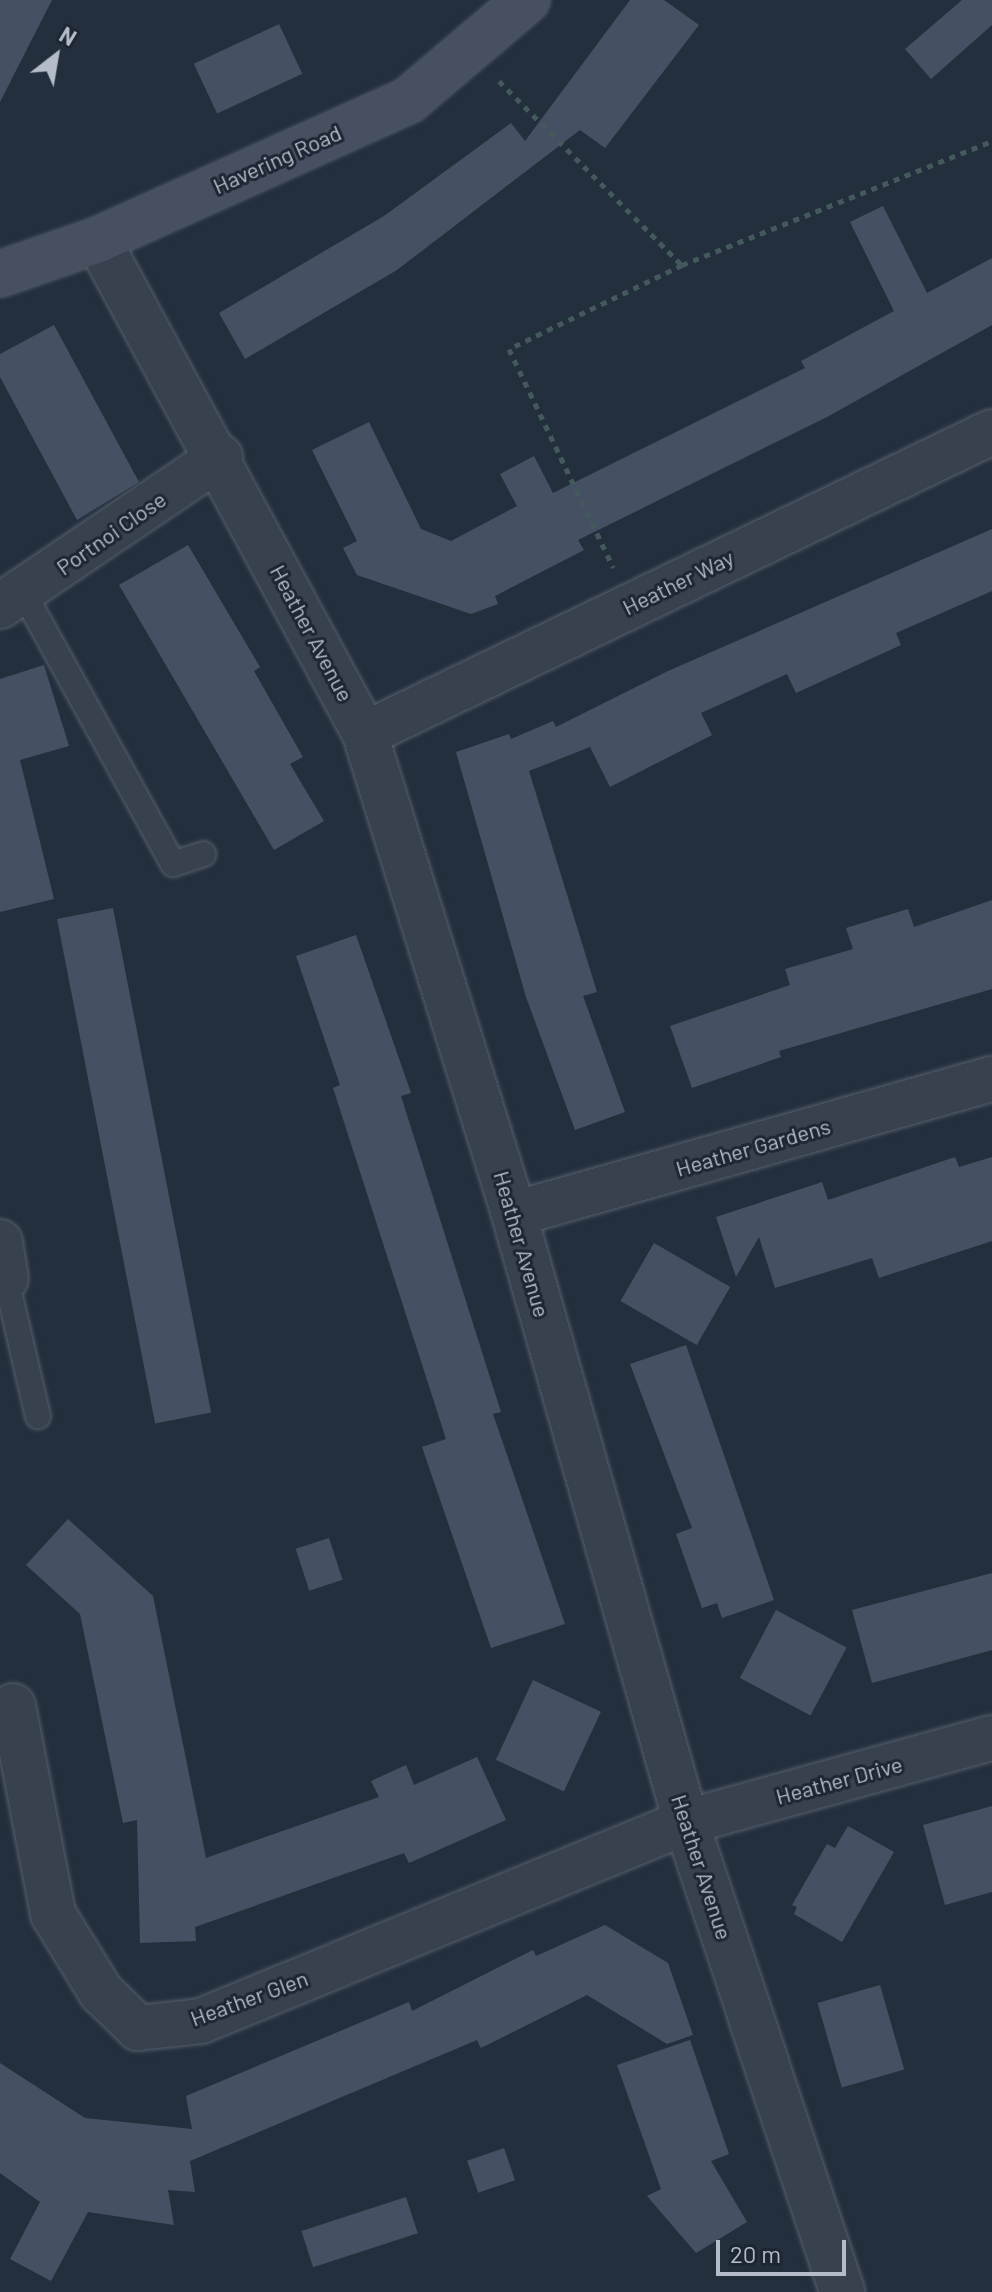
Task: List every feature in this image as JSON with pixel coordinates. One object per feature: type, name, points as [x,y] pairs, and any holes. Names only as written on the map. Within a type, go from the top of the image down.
[{"type":"main road","name":"Havering Road","points":[[0,274],[98,240],[409,100],[470,52],[527,0]]},
{"type":"street","name":"Heather Avenue","points":[[98,240],[220,457],[365,734],[514,1214],[686,1822],[842,2292]]},
{"type":"street","name":"Heather Way","points":[[365,734],[992,432]]},
{"type":"street","name":"Portnoi Close","points":[[12,599],[220,457]]},
{"type":"street","name":"Heather Gardens","points":[[514,1214],[992,1079]]},
{"type":"street","name":"Heather Glen","points":[[13,1706],[53,1914],[101,1992],[138,2028],[201,2021],[686,1822]]},
{"type":"street","name":"Heather Drive","points":[[686,1822],[992,1738]]},
{"type":"lane","points":[[12,599],[173,864],[203,854]]},
{"type":"lane","points":[[3,1260],[38,1416]]},
{"type":"path","points":[[470,52],[682,265]]},
{"type":"path","points":[[631,605],[509,349],[682,265],[992,141]]},
{"type":"building","points":[[0,0],[52,0],[0,102]]},
{"type":"building","points":[[630,0],[664,0],[699,25],[605,148],[580,130],[397,270],[245,359],[219,313],[384,216],[511,123],[525,141]]},
{"type":"building","points":[[962,0],[992,0],[992,25],[931,79],[905,49]]},
{"type":"building","points":[[279,24],[302,74],[217,114],[194,64]]},
{"type":"building","points":[[883,206],[927,293],[992,258],[992,325],[827,417],[578,540],[584,550],[495,596],[498,604],[471,614],[357,575],[343,548],[357,541],[312,450],[369,422],[421,529],[451,541],[517,506],[500,474],[534,456],[553,493],[805,368],[801,361],[894,311],[850,222]]},
{"type":"building","points":[[54,325],[139,482],[77,520],[0,377],[0,354]]},
{"type":"building","points":[[992,529],[992,591],[896,633],[901,645],[796,693],[787,674],[701,713],[712,735],[610,787],[590,747],[529,771],[597,992],[583,996],[625,1112],[575,1130],[526,997],[456,752],[509,734],[511,739],[553,721],[556,727],[668,671]]},
{"type":"building","points":[[188,545],[260,667],[254,671],[303,757],[290,764],[324,821],[274,850],[119,585]]},
{"type":"building","points":[[44,665],[69,746],[20,760],[54,899],[0,912],[0,679]]},
{"type":"building","points":[[992,900],[992,989],[779,1051],[781,1057],[692,1088],[670,1026],[790,985],[785,969],[853,949],[846,928],[908,909],[914,927]]},
{"type":"building","points":[[113,908],[211,1413],[155,1423],[57,919]]},
{"type":"building","points":[[356,935],[411,1093],[401,1096],[501,1412],[493,1414],[565,1624],[491,1648],[422,1447],[446,1439],[333,1088],[340,1085],[296,956]]},
{"type":"building","points":[[955,1157],[959,1167],[992,1157],[992,1241],[879,1278],[872,1258],[775,1288],[759,1237],[736,1277],[716,1217],[822,1182],[828,1200]]},
{"type":"building","points":[[654,1243],[730,1287],[697,1345],[620,1301]]},
{"type":"building","points":[[686,1345],[774,1600],[722,1618],[717,1603],[702,1608],[676,1534],[692,1528],[630,1364]]},
{"type":"building","points":[[68,1519],[153,1596],[206,1858],[379,1797],[371,1781],[406,1765],[414,1785],[477,1757],[506,1820],[409,1863],[404,1853],[195,1927],[196,1941],[140,1943],[137,1820],[123,1823],[80,1614],[26,1565]]},
{"type":"building","points":[[329,1538],[343,1580],[309,1591],[296,1549]]},
{"type":"building","points":[[992,1573],[992,1650],[872,1683],[852,1610]]},
{"type":"building","points":[[776,1610],[847,1648],[810,1716],[740,1678]]},
{"type":"building","points":[[533,1680],[601,1712],[564,1791],[496,1760]]},
{"type":"building","points":[[992,1806],[992,1892],[945,1905],[923,1825]]},
{"type":"building","points":[[848,1826],[894,1852],[842,1942],[794,1914],[797,1907],[792,1905],[827,1844],[835,1848]]},
{"type":"building","points":[[605,1925],[668,1963],[693,2035],[667,2044],[587,1995],[481,2048],[477,2040],[190,2161],[195,2192],[168,2190],[174,2225],[88,2212],[51,2281],[10,2259],[40,2202],[0,2173],[0,2063],[85,2118],[192,2129],[186,2096],[409,2002],[412,2011],[533,1950],[536,1956]]},
{"type":"building","points":[[880,1985],[904,2070],[842,2088],[818,2003]]},
{"type":"building","points":[[690,2040],[729,2154],[711,2161],[747,2222],[696,2253],[647,2196],[661,2189],[617,2065]]},
{"type":"building","points":[[504,2148],[515,2180],[478,2193],[467,2161]]},
{"type":"building","points":[[406,2197],[418,2233],[313,2267],[301,2231]]}]
